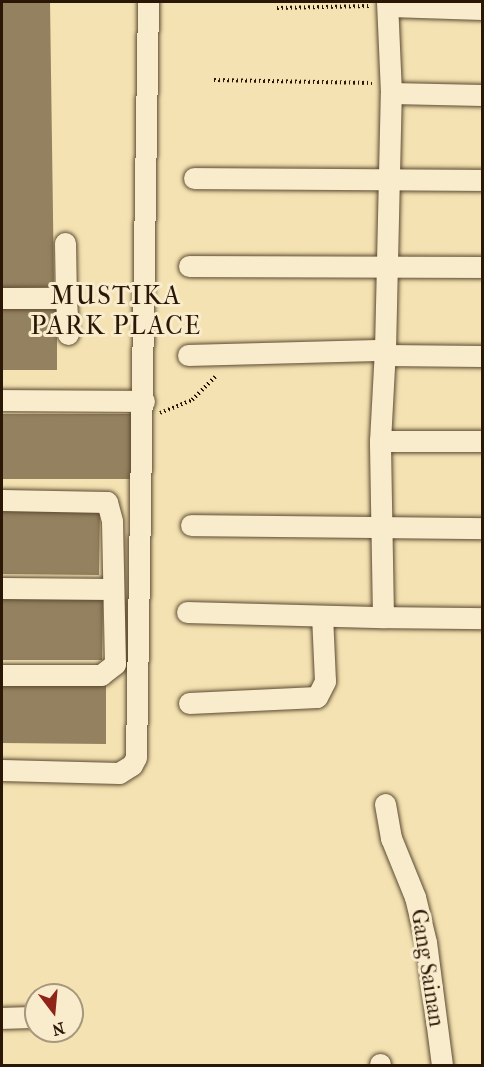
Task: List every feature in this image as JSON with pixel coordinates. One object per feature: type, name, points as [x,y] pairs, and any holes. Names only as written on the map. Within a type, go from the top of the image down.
[{"type":"street","points":[[2,770],[119,773],[132,765],[136,757],[148,2]]},
{"type":"street","points":[[383,617],[380,441],[386,353],[385,266],[390,181],[391,88],[388,4],[439,4],[483,9]]},
{"type":"street","points":[[391,88],[483,95]]},
{"type":"street","points":[[194,178],[483,180]]},
{"type":"street","points":[[65,243],[69,334]]},
{"type":"street","points":[[189,266],[483,267]]},
{"type":"street","points":[[2,298],[66,298]]},
{"type":"street","points":[[188,355],[386,353],[483,356]]},
{"type":"street","points":[[2,400],[143,411]]},
{"type":"street","points":[[380,441],[483,441]]},
{"type":"street","points":[[2,500],[107,502],[112,520],[115,664],[112,670],[101,675],[2,675]]},
{"type":"street","points":[[191,525],[383,529],[483,528]]},
{"type":"street","points":[[2,588],[112,589]]},
{"type":"street","points":[[186,612],[483,618]]},
{"type":"street","points":[[189,702],[317,697],[325,681],[322,616]]},
{"type":"street","name":"Gang Sainan","points":[[385,804],[391,838],[415,897],[426,942],[442,1065]]},
{"type":"street","points":[[2,1017],[24,1017]]},
{"type":"path","points":[[277,8],[388,4]]},
{"type":"path","points":[[214,80],[391,88]]},
{"type":"path","points":[[143,411],[192,400],[235,354]]},
{"type":"building","points":[[2,2],[50,2],[54,287],[2,288]]},
{"type":"building","points":[[2,304],[57,304],[57,370],[2,370]]},
{"type":"building","points":[[2,414],[136,414],[136,479],[2,479]]},
{"type":"building","points":[[2,509],[100,509],[99,575],[2,574]]},
{"type":"building","points":[[2,595],[103,595],[102,660],[2,660]]},
{"type":"building","points":[[2,678],[106,679],[106,744],[2,743]]},
{"type":"district","name":"MUSTIKA PARK PLACE","points":[[116,311]]}]
